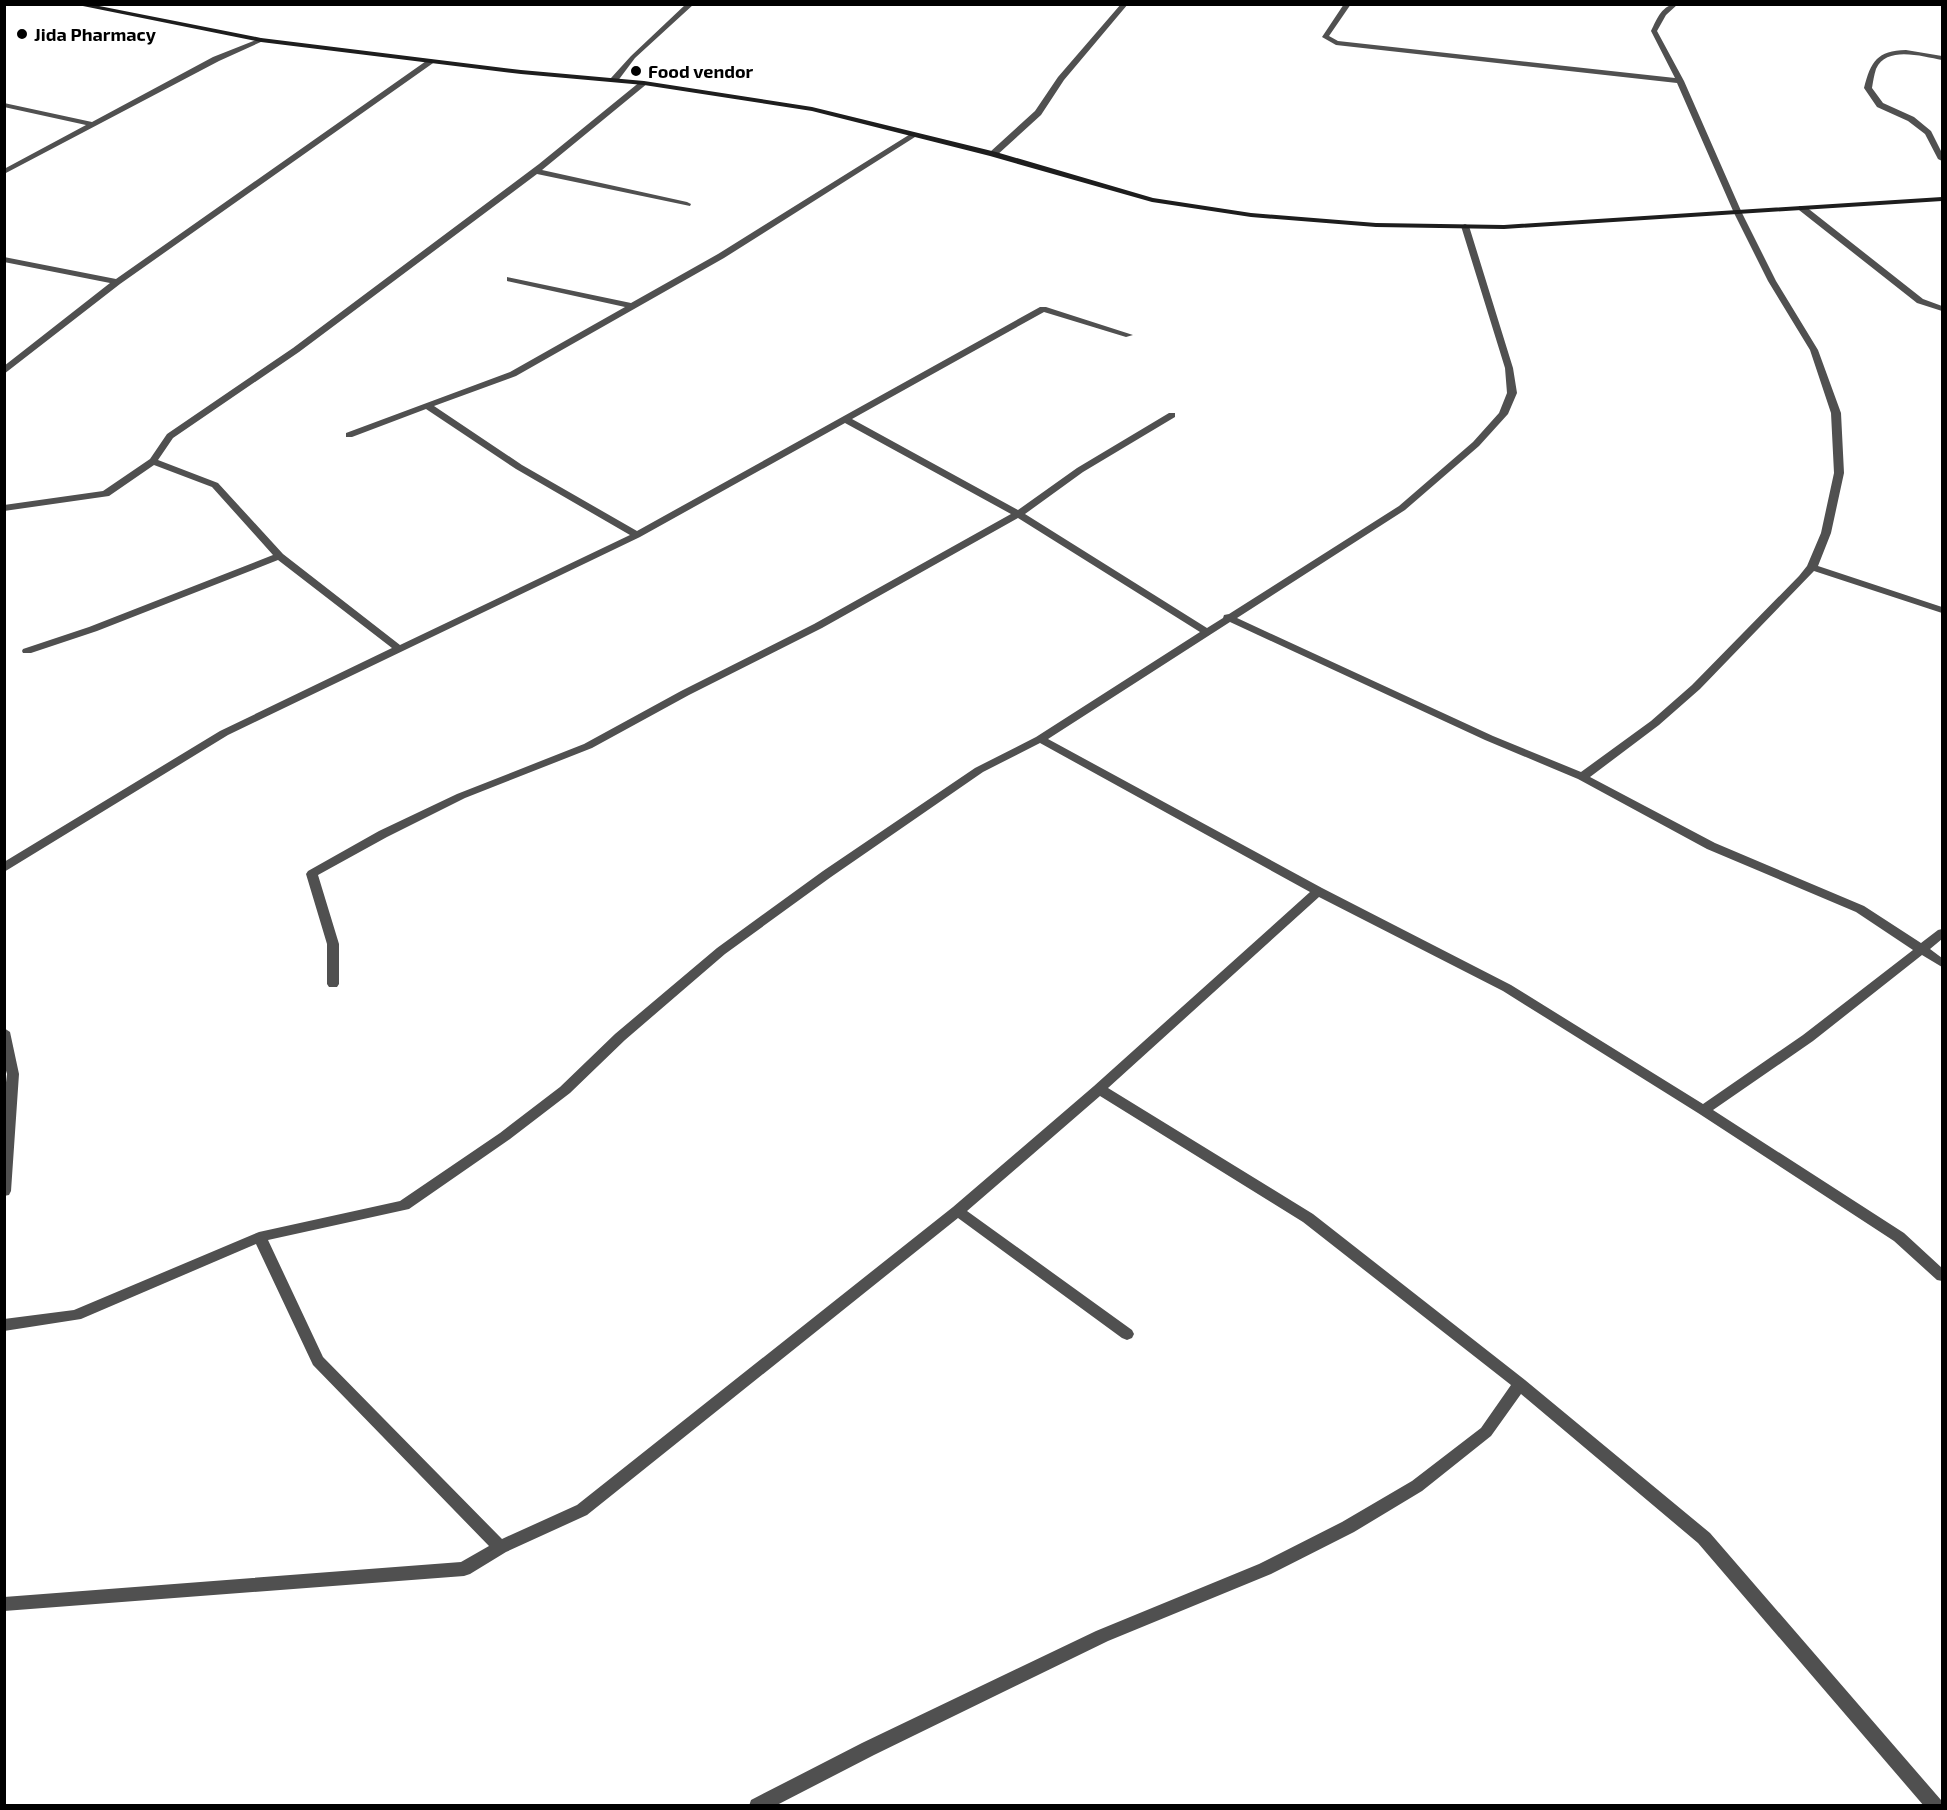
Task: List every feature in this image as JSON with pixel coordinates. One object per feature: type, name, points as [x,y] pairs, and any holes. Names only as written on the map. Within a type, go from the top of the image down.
[{"type":"main road","points":[[76,4],[261,40],[432,62],[644,83],[812,109],[993,154],[1152,200],[1240,214],[1376,225],[1538,226],[1942,199]]},
{"type":"street","points":[[614,80],[633,57],[691,4]]},
{"type":"street","points":[[993,154],[1038,113],[1061,79],[1125,4]]},
{"type":"street","points":[[1348,4],[1324,37],[1336,44],[1680,81]]},
{"type":"street","points":[[1582,777],[1655,723],[1696,687],[1812,567],[1826,533],[1839,473],[1836,413],[1814,350],[1772,280],[1738,213],[1680,81],[1654,31],[1663,14],[1676,4]]},
{"type":"street","points":[[4,172],[216,59],[261,40]]},
{"type":"street","points":[[1942,58],[1889,53],[1875,65],[1868,88],[1880,105],[1911,120],[1928,133],[1942,159]]},
{"type":"street","points":[[4,371],[117,282],[432,62]]},
{"type":"street","points":[[4,508],[106,494],[153,461],[170,436],[296,350],[536,171],[644,83]]},
{"type":"street","points":[[4,105],[92,124]]},
{"type":"street","points":[[349,435],[513,374],[721,256],[912,135]]},
{"type":"street","points":[[536,171],[687,204]]},
{"type":"street","points":[[1802,208],[1920,301],[1942,309]]},
{"type":"street","points":[[4,1325],[76,1315],[259,1237],[404,1205],[505,1136],[565,1090],[620,1037],[731,944],[827,874],[979,770],[1041,739],[1228,617],[1402,508],[1476,444],[1503,414],[1512,393],[1509,368],[1465,226]]},
{"type":"street","points":[[4,260],[117,282]]},
{"type":"street","points":[[510,279],[631,306]]},
{"type":"street","points":[[4,868],[224,734],[398,648],[637,536],[1043,309],[1130,335]]},
{"type":"street","points":[[429,407],[519,467],[637,536]]},
{"type":"street","points":[[333,984],[333,944],[312,874],[383,834],[461,796],[588,746],[685,693],[818,626],[1018,514],[1080,470],[1172,415]]},
{"type":"street","points":[[845,419],[1018,514],[1207,632]]},
{"type":"street","points":[[153,461],[215,485],[279,556],[398,648]]},
{"type":"street","points":[[27,651],[93,629],[279,556]]},
{"type":"street","points":[[1812,567],[1942,609]]},
{"type":"street","points":[[1228,617],[1489,738],[1582,777],[1711,846],[1860,909],[1942,963]]},
{"type":"street","points":[[1041,739],[1318,891],[1507,988],[1703,1110],[1899,1237],[1942,1276]]},
{"type":"street","points":[[4,1604],[464,1569],[500,1547],[582,1510],[958,1211],[1099,1089],[1318,891]]},
{"type":"street","points":[[1703,1110],[1808,1038],[1942,933]]},
{"type":"street","points":[[4,1032],[13,1074],[4,1191]]},
{"type":"street","points":[[1099,1089],[1308,1218],[1520,1384],[1704,1538],[1935,1806]]},
{"type":"street","points":[[958,1211],[1127,1334]]},
{"type":"street","points":[[259,1237],[318,1361],[500,1547]]},
{"type":"street","points":[[756,1806],[1102,1636],[1265,1569],[1348,1527],[1418,1486],[1486,1431],[1520,1384]]},
{"type":"place","name":"Jida Pharmacy","points":[[22,34]]},
{"type":"place","name":"Food vendor","points":[[636,71]]}]
